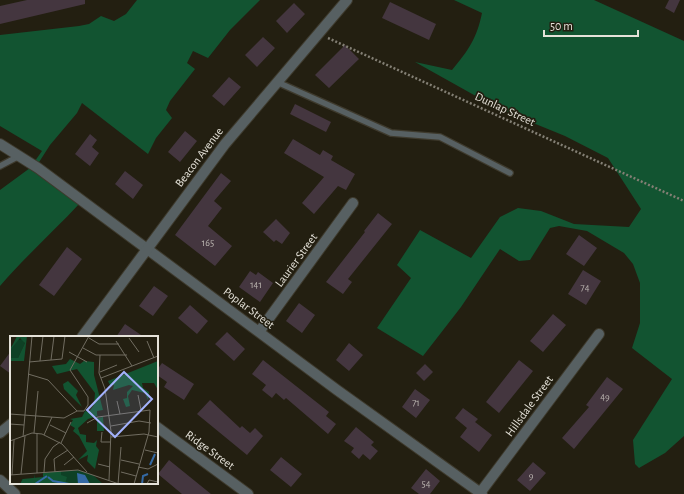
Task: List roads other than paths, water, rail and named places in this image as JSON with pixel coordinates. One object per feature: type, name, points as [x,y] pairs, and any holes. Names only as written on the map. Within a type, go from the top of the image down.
[{"type":"street","name":"Beacon Avenue","points":[[83,336],[225,144],[347,0]]},
{"type":"street","name":"Poplar Street","points":[[0,144],[19,156],[148,249],[481,494]]},
{"type":"street","name":"Laurier Street","points":[[259,332],[353,203]]},
{"type":"street","name":"Hillsdale Street","points":[[481,494],[598,334]]},
{"type":"street","points":[[0,433],[10,425]]},
{"type":"street","name":"Ridge Street","points":[[158,428],[248,494]]},
{"type":"street","points":[[0,480],[16,494]]},
{"type":"lane","points":[[277,82],[391,133],[440,137],[510,173]]},
{"type":"lane","points":[[0,166],[19,156]]}]
